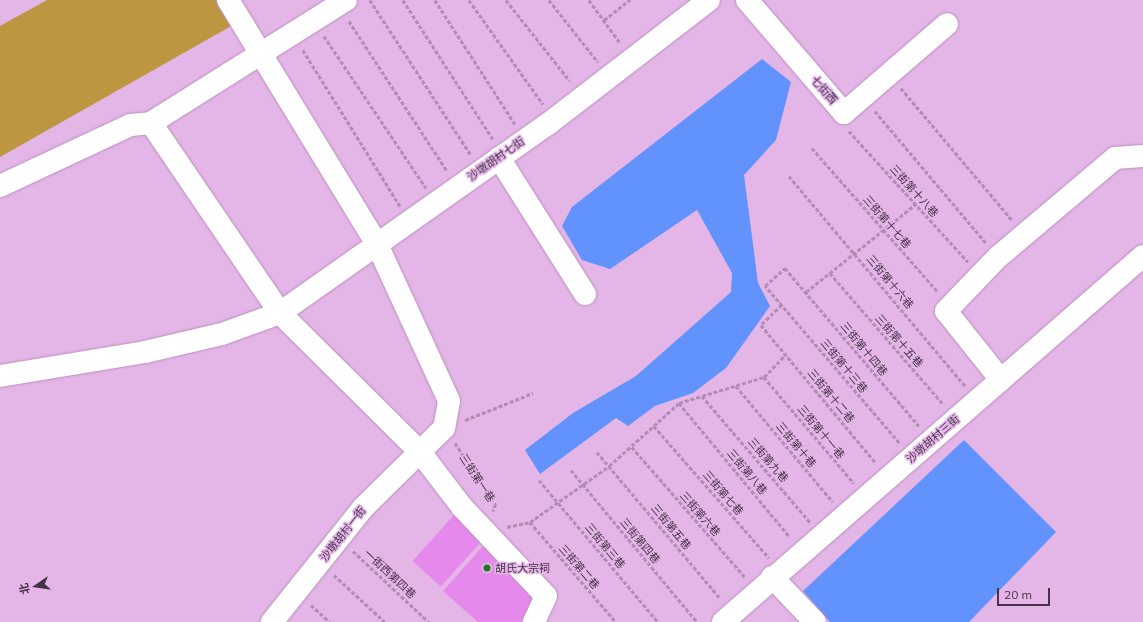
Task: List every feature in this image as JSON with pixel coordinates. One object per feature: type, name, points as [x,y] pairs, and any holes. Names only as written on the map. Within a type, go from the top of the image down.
[{"type":"street","points":[[228,0],[376,242],[449,401],[444,428]]},
{"type":"street","name":"沙墩胡村七街","points":[[0,376],[145,352],[222,334],[280,313],[376,242],[554,119],[709,0]]},
{"type":"street","name":"七街西","points":[[747,0],[844,113],[947,24]]},
{"type":"street","points":[[0,186],[130,125],[150,123],[262,55],[342,2]]},
{"type":"street","points":[[150,123],[280,313],[420,452],[483,531],[546,596],[539,620]]},
{"type":"street","points":[[1001,380],[946,311],[998,257],[1115,158],[1143,156]]},
{"type":"street","points":[[494,161],[585,294]]},
{"type":"street","name":"沙墩胡村三街","points":[[728,618],[802,551],[1143,256]]},
{"type":"street","name":"沙墩胡村一街","points":[[272,622],[298,592],[364,508],[444,428]]},
{"type":"street","points":[[769,580],[815,622]]},
{"type":"path","points":[[370,0],[494,161]]},
{"type":"path","points":[[403,0],[494,161]]},
{"type":"path","points":[[435,0],[525,139]]},
{"type":"path","points":[[469,0],[554,119]]},
{"type":"path","points":[[506,0],[583,97]]},
{"type":"path","points":[[549,0],[609,77]]},
{"type":"path","points":[[589,0],[632,59]]},
{"type":"path","points":[[604,20],[630,0]]},
{"type":"path","points":[[342,2],[457,186]]},
{"type":"path","points":[[314,20],[435,202]]},
{"type":"path","points":[[293,34],[408,220]]},
{"type":"path","points":[[889,74],[1024,234]]},
{"type":"path","points":[[863,96],[998,257]]},
{"type":"path","name":"三街第十八巷","points":[[844,113],[849,130],[980,275]]},
{"type":"path","name":"三街第十七巷","points":[[812,148],[950,306]]},
{"type":"path","name":"三街第十六巷","points":[[789,176],[855,253],[977,401]]},
{"type":"path","points":[[806,292],[916,204]]},
{"type":"path","name":"三街第十三巷","points":[[785,268],[765,286],[911,458]]},
{"type":"path","name":"三街第十四巷","points":[[785,268],[932,440]]},
{"type":"path","name":"三街第十五巷","points":[[830,273],[956,419]]},
{"type":"path","name":"三街第十二巷","points":[[782,306],[761,325],[888,477]]},
{"type":"path","points":[[483,531],[530,522],[609,466],[679,404],[764,377],[786,354]]},
{"type":"path","name":"三街第十一巷","points":[[764,377],[865,497]]},
{"type":"path","name":"三街第十巷","points":[[736,386],[844,515]]},
{"type":"path","points":[[444,428],[533,393]]},
{"type":"path","name":"三街第九巷","points":[[702,396],[821,535]]},
{"type":"path","name":"三街第八巷","points":[[679,404],[802,551]]},
{"type":"path","name":"三街第七巷","points":[[654,426],[769,580]]},
{"type":"path","name":"三街第一巷","points":[[444,428],[496,504],[483,531]]},
{"type":"path","name":"三街第六巷","points":[[632,447],[769,580]]},
{"type":"path","name":"三街第五巷","points":[[597,452],[728,618]]},
{"type":"path","name":"三街第四巷","points":[[571,470],[697,622]]},
{"type":"path","name":"三街第三巷","points":[[540,480],[658,622]]},
{"type":"path","name":"三街第二巷","points":[[530,522],[616,622]]},
{"type":"path","name":"一街西第四巷","points":[[340,538],[429,622]]},
{"type":"path","points":[[321,562],[385,622]]},
{"type":"path","points":[[298,592],[330,622]]},
{"type":"shaded area","points":[[47,0],[217,0],[233,25],[0,157],[0,26]]},
{"type":"water","points":[[762,59],[791,82],[776,140],[744,175],[758,283],[770,306],[726,368],[693,393],[655,406],[628,426],[616,418],[540,474],[525,450],[573,413],[636,376],[731,292],[732,273],[697,210],[610,269],[582,260],[562,226],[572,207]]},
{"type":"water","points":[[964,440],[1056,532],[969,622],[830,622],[803,591]]},
{"type":"building","points":[[454,515],[482,540],[441,587],[413,561]]},
{"type":"building","name":"胡氏大宗祠","points":[[484,545],[543,597],[521,622],[478,622],[443,591]]},
{"type":"place","name":"胡氏大宗祠","points":[[487,568]]}]
